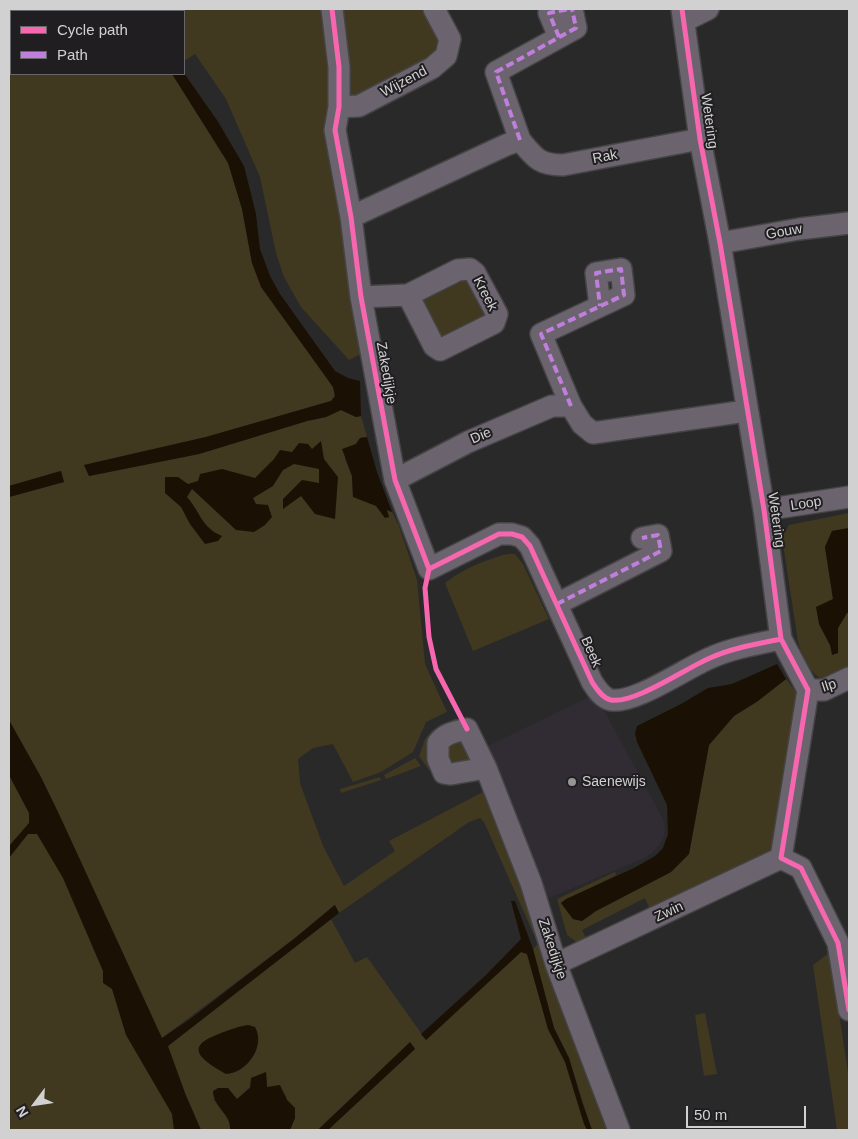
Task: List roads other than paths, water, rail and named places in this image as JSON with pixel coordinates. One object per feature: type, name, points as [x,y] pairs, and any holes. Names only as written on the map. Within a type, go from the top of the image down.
[{"type":"street","name":"Zakedijkje","points":[[332,9],[340,67],[340,107],[335,130],[351,217],[361,297],[395,480],[429,569]]},
{"type":"street","name":"Wijzend","points":[[340,107],[359,106],[432,68],[446,56],[450,39],[434,9]]},
{"type":"street","name":"Rak","points":[[570,9],[576,28],[496,72],[520,140],[532,156],[547,165],[563,165],[700,139]]},
{"type":"street","points":[[683,15],[708,9]]},
{"type":"street","name":"Wetering","points":[[683,15],[700,139],[720,243],[746,411],[764,510],[781,639],[808,690]]},
{"type":"street","points":[[351,217],[520,140]]},
{"type":"street","name":"Gouw","points":[[720,243],[799,229],[849,223]]},
{"type":"street","points":[[361,297],[408,295]]},
{"type":"street","points":[[600,306],[541,334],[571,406],[582,424],[593,432],[746,411]]},
{"type":"street","name":"Die","points":[[395,480],[468,442],[552,406],[571,406]]},
{"type":"street","name":"Loop","points":[[764,510],[849,496]]},
{"type":"street","name":"Beek","points":[[429,569],[499,534],[512,534],[522,538],[530,546],[592,682],[600,693],[611,700],[634,697],[711,657],[751,645],[781,639]]},
{"type":"street","points":[[557,604],[661,551],[658,535],[642,538]]},
{"type":"street","name":"Ilp","points":[[808,690],[824,690],[849,678]]},
{"type":"street","points":[[808,690],[782,858],[801,868],[844,942],[849,1010]]},
{"type":"street","name":"Zakedijkje","points":[[486,768],[531,882],[556,964],[618,1130]]},
{"type":"street","name":"Zwin","points":[[556,964],[782,858]]},
{"type":"place","name":"Saenewijs","points":[[572,782]]}]
